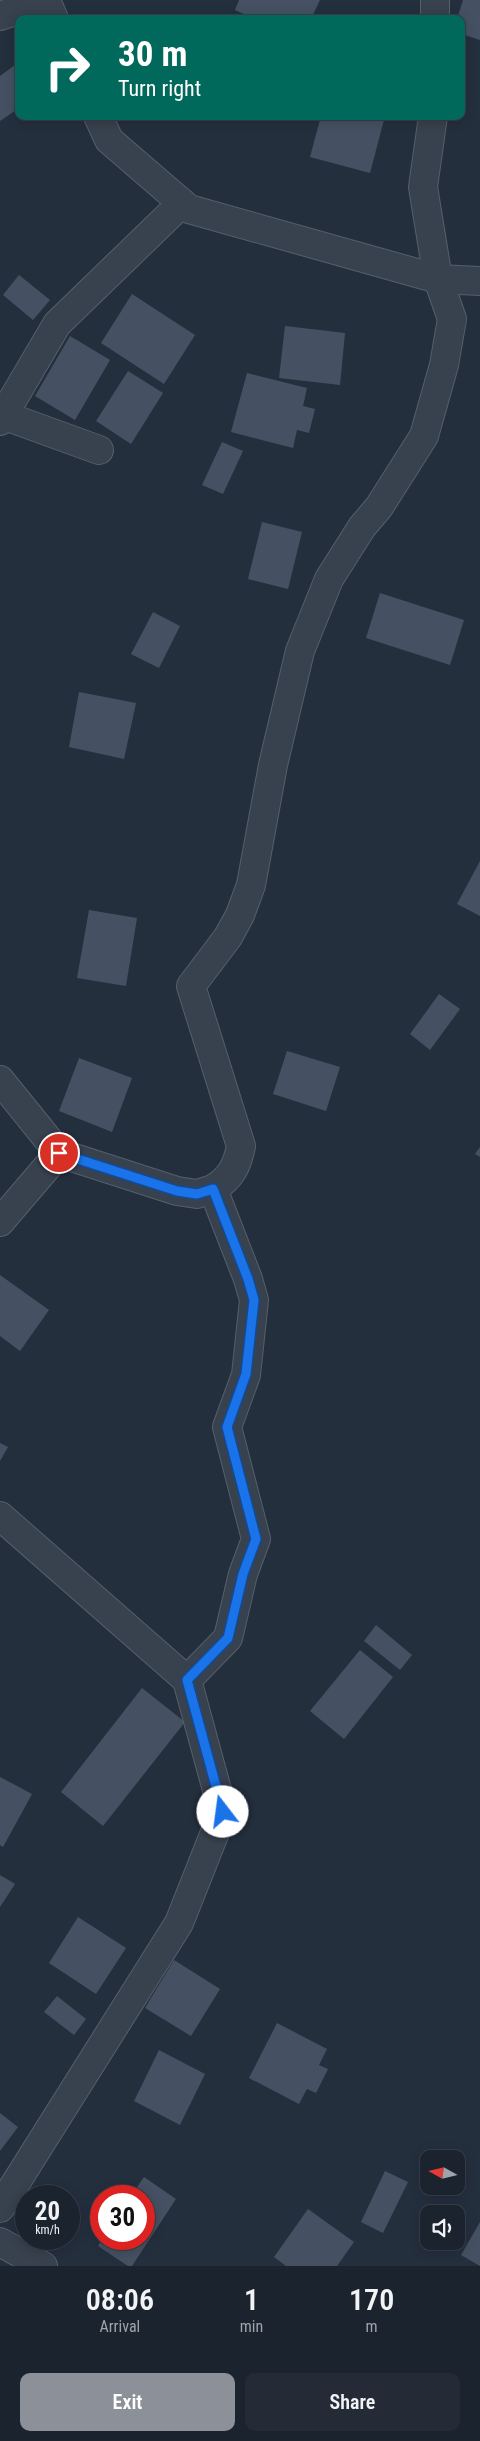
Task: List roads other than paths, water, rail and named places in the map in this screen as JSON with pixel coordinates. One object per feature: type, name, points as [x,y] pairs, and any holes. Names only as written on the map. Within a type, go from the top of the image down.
[{"type":"street","points":[[0,16],[46,0],[52,15]]},
{"type":"street","points":[[435,0],[435,15]]},
{"type":"street","points":[[100,120],[109,140],[189,209],[438,278],[480,280]]},
{"type":"street","points":[[0,1080],[59,1153],[177,1191],[197,1194],[213,1189],[227,1181],[238,1162],[240,1146],[191,986],[228,937],[251,885],[274,765],[300,651],[329,579],[362,527],[380,507],[424,436],[444,365],[452,320],[438,278],[423,187],[432,120]]},
{"type":"street","points":[[99,450],[1,417],[57,324],[182,203]]},
{"type":"street","points":[[0,1222],[59,1153]]},
{"type":"street","points":[[187,1680],[228,1638],[243,1574],[256,1539],[227,1427],[246,1374],[254,1300],[248,1279],[213,1189]]},
{"type":"street","points":[[0,1516],[187,1680],[223,1812],[179,1923],[0,2208]]},
{"type":"street","points":[[0,2242],[43,2266]]}]
